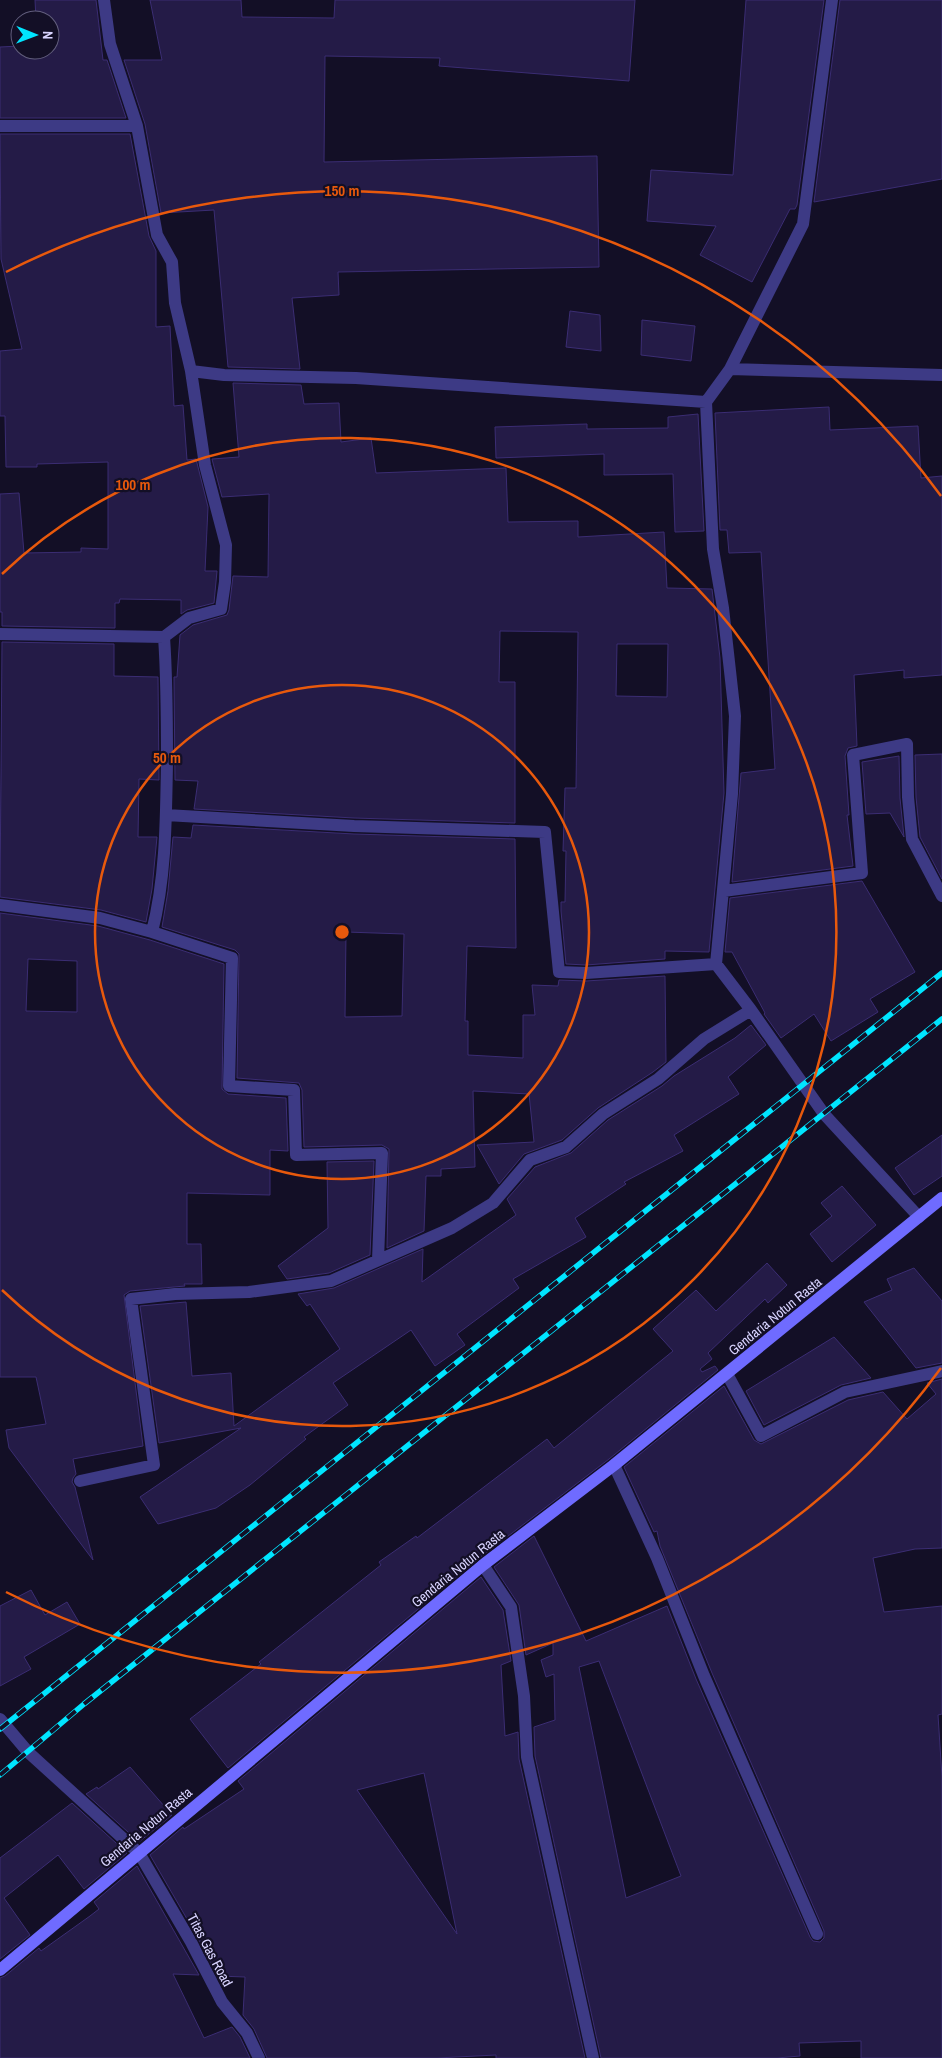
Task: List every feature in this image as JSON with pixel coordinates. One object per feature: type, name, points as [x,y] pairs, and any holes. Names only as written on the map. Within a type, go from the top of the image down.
[{"type":"main road","name":"Gendaria Notun Rasta","points":[[0,1970],[483,1565],[614,1465],[942,1198]]},
{"type":"street","points":[[0,634],[164,637],[189,618],[221,609],[225,582],[226,545],[205,465],[191,371],[175,302],[172,262],[156,235],[137,126],[110,44],[104,0]]},
{"type":"street","points":[[832,0],[803,224],[730,369],[706,402],[713,549],[723,608],[734,716],[732,794],[716,964],[751,1010],[824,1114],[919,1217]]},
{"type":"street","points":[[0,126],[137,126]]},
{"type":"street","points":[[730,369],[942,375]]},
{"type":"street","points":[[191,371],[224,375],[356,378],[706,402]]},
{"type":"street","points":[[152,932],[160,900],[166,815],[167,675],[164,637]]},
{"type":"street","points":[[723,891],[862,873],[852,755],[907,744],[908,797],[912,839],[942,896]]},
{"type":"street","points":[[166,815],[354,826],[545,832],[559,972],[586,973],[716,964]]},
{"type":"street","points":[[0,905],[100,918],[152,932],[232,958],[229,1086],[294,1090],[296,1156],[382,1153],[378,1260]]},
{"type":"street","points":[[80,1481],[154,1465],[131,1299],[175,1294],[249,1292],[331,1281],[452,1228],[493,1203],[530,1160],[566,1147],[603,1114],[658,1079],[704,1039],[751,1010]]},
{"type":"street","points":[[727,1374],[761,1436],[845,1392],[942,1371]]},
{"type":"street","points":[[614,1465],[658,1558],[704,1676],[817,1934]]},
{"type":"street","points":[[483,1565],[511,1607],[524,1696],[526,1757],[593,2058]]},
{"type":"street","name":"Titas Gas Road","points":[[0,1719],[28,1752],[139,1853],[191,1942],[222,2002],[247,2033],[259,2058]]},
{"type":"building","points":[[35,0],[96,0],[103,60],[107,60],[126,118],[0,118],[0,47],[10,46],[10,60],[60,60],[60,10],[36,10]]},
{"type":"building","points":[[150,0],[241,0],[242,17],[334,18],[335,0],[635,0],[629,81],[439,66],[440,58],[325,56],[324,162],[597,156],[599,267],[338,272],[339,295],[292,298],[300,369],[228,367],[214,210],[161,213],[145,124],[124,60],[162,60]]},
{"type":"building","points":[[746,0],[824,0],[797,205],[795,209],[790,209],[752,282],[700,255],[716,226],[647,221],[651,170],[733,175]]},
{"type":"building","points":[[840,0],[942,0],[942,179],[814,202]]},
{"type":"building","points":[[0,134],[130,134],[149,236],[156,251],[156,327],[170,326],[174,406],[183,405],[187,460],[196,459],[208,507],[205,571],[217,571],[214,603],[187,610],[181,614],[181,600],[120,599],[119,603],[115,603],[115,628],[2,626],[2,612],[0,612],[0,494],[19,493],[24,553],[81,552],[81,548],[108,549],[108,462],[37,464],[37,467],[6,467],[5,416],[0,416],[0,351],[22,349],[1,259]]},
{"type":"building","points":[[570,311],[600,315],[601,351],[566,347]]},
{"type":"building","points":[[642,320],[695,326],[691,361],[641,355]]},
{"type":"building","points":[[233,383],[301,385],[304,404],[339,403],[341,442],[371,438],[376,473],[506,468],[508,522],[578,521],[578,537],[664,532],[667,588],[712,589],[720,658],[724,793],[709,952],[665,951],[665,959],[586,965],[566,964],[561,911],[561,902],[565,902],[566,851],[563,851],[565,788],[576,788],[578,632],[500,631],[499,682],[515,682],[515,823],[354,818],[194,809],[198,781],[175,780],[174,677],[177,677],[180,635],[193,625],[227,615],[233,576],[268,577],[269,494],[222,497],[212,459],[239,457]],"holes":[[[617,644],[668,644],[667,697],[616,696]]]},
{"type":"building","points":[[829,407],[830,430],[918,426],[921,478],[942,476],[942,675],[904,678],[904,670],[854,675],[857,746],[848,748],[845,756],[849,815],[847,815],[853,866],[732,882],[741,773],[775,769],[761,552],[729,553],[727,530],[720,530],[715,413]]},
{"type":"building","points":[[698,414],[704,531],[675,532],[673,474],[604,475],[604,454],[496,458],[495,427],[587,424],[587,429],[668,428],[668,417]]},
{"type":"building","points":[[2,642],[114,644],[114,676],[158,677],[159,780],[139,779],[138,837],[157,837],[152,889],[146,922],[101,910],[0,897]]},
{"type":"building","points":[[942,754],[942,879],[920,837],[916,797],[915,755]]},
{"type":"building","points":[[899,756],[900,798],[904,837],[890,813],[866,814],[862,762]]},
{"type":"building","points":[[193,825],[354,834],[515,839],[516,948],[467,946],[465,1021],[468,1021],[468,1055],[523,1058],[523,1015],[535,1015],[532,985],[558,986],[559,980],[586,981],[665,976],[666,1062],[598,1108],[562,1140],[524,1154],[499,1184],[477,1145],[534,1142],[529,1094],[473,1091],[475,1167],[441,1169],[441,1176],[426,1176],[424,1231],[387,1248],[389,1149],[382,1145],[304,1147],[302,1090],[299,1083],[237,1078],[239,954],[235,950],[162,927],[168,891],[173,837],[191,838]],"holes":[[[346,932],[404,934],[402,1016],[345,1017]]]},
{"type":"building","points":[[862,881],[915,972],[870,999],[878,1012],[831,1041],[814,1014],[781,1038],[764,1014],[732,952],[725,952],[730,898]]},
{"type":"building","points":[[0,913],[98,926],[150,940],[224,964],[222,1089],[228,1094],[286,1098],[288,1151],[270,1150],[270,1195],[187,1193],[187,1244],[201,1244],[202,1284],[184,1284],[185,1286],[130,1291],[124,1295],[143,1446],[73,1459],[76,1474],[72,1482],[75,1487],[93,1560],[9,1448],[6,1430],[46,1424],[36,1377],[0,1377]],"holes":[[[28,959],[77,961],[77,1012],[26,1011]]]},
{"type":"building","points":[[751,1025],[766,1045],[728,1077],[739,1094],[674,1135],[683,1151],[624,1182],[626,1184],[575,1218],[586,1237],[513,1279],[519,1288],[457,1334],[465,1345],[435,1366],[411,1330],[333,1383],[348,1405],[304,1437],[306,1439],[250,1485],[216,1508],[158,1524],[140,1497],[241,1428],[159,1443],[140,1306],[186,1302],[192,1376],[231,1373],[234,1426],[340,1349],[310,1304],[307,1306],[298,1294],[334,1288],[423,1249],[422,1282],[516,1215],[507,1199],[535,1167],[571,1153],[608,1120],[735,1038]]},
{"type":"building","points":[[942,1135],[942,1176],[914,1195],[895,1168]]},
{"type":"building","points":[[374,1161],[370,1255],[329,1273],[287,1279],[278,1266],[328,1228],[327,1162]]},
{"type":"building","points":[[842,1186],[876,1225],[832,1262],[810,1234],[832,1216],[821,1203]]},
{"type":"building","points":[[767,1263],[787,1285],[768,1303],[765,1299],[708,1353],[712,1359],[700,1369],[702,1372],[715,1366],[718,1370],[609,1459],[478,1559],[228,1768],[190,1719],[261,1664],[259,1662],[381,1565],[379,1562],[416,1536],[417,1538],[547,1439],[554,1448],[673,1351],[653,1329],[696,1290],[716,1311]]},
{"type":"building","points":[[914,1268],[942,1301],[942,1363],[916,1368],[864,1302],[892,1290],[887,1279]]},
{"type":"building","points":[[834,1337],[871,1378],[841,1385],[764,1425],[746,1391]]},
{"type":"building","points":[[942,1379],[942,1548],[915,1549],[873,1558],[884,1612],[942,1606],[942,1714],[938,1715],[942,1777],[942,2058],[861,2058],[861,2041],[799,2043],[800,2056],[777,2058],[601,2058],[535,1756],[534,1727],[555,1720],[554,1674],[546,1677],[541,1660],[553,1655],[553,1643],[526,1655],[519,1605],[494,1567],[534,1536],[586,1641],[667,1606],[696,1679],[810,1937],[813,1941],[820,1942],[824,1938],[824,1931],[712,1673],[660,1546],[657,1531],[654,1532],[624,1467],[724,1386],[754,1440],[761,1444],[848,1400],[883,1392],[907,1419],[936,1394],[927,1383]],"holes":[[[599,1661],[681,1876],[626,1898],[579,1667]]]},
{"type":"building","points":[[481,1577],[503,1610],[511,1661],[501,1665],[505,1736],[518,1732],[519,1759],[585,2058],[496,2058],[496,2055],[437,2058],[267,2058],[254,2029],[243,2015],[245,1977],[218,1976],[150,1855],[183,1827],[184,1829],[244,1789],[238,1781]],"holes":[[[424,1773],[457,1934],[357,1790]]]},
{"type":"building","points":[[31,1590],[45,1615],[67,1602],[80,1624],[24,1657],[31,1669],[0,1686],[0,1606]]},
{"type":"building","points":[[130,1767],[172,1815],[139,1842],[86,1794],[97,1787],[98,1789]]},
{"type":"building","points":[[72,1803],[127,1853],[84,1889],[58,1855],[4,1898],[30,1935],[0,1959],[0,1858]]},
{"type":"building","points":[[137,1866],[199,1975],[173,1974],[204,2038],[232,2027],[240,2037],[250,2058],[0,2058],[0,1978],[39,1948],[41,1951],[99,1909],[94,1902]]},
{"type":"railway","points":[[0,1729],[942,973]]},
{"type":"railway","points":[[0,1775],[84,1704],[942,1019]]}]
